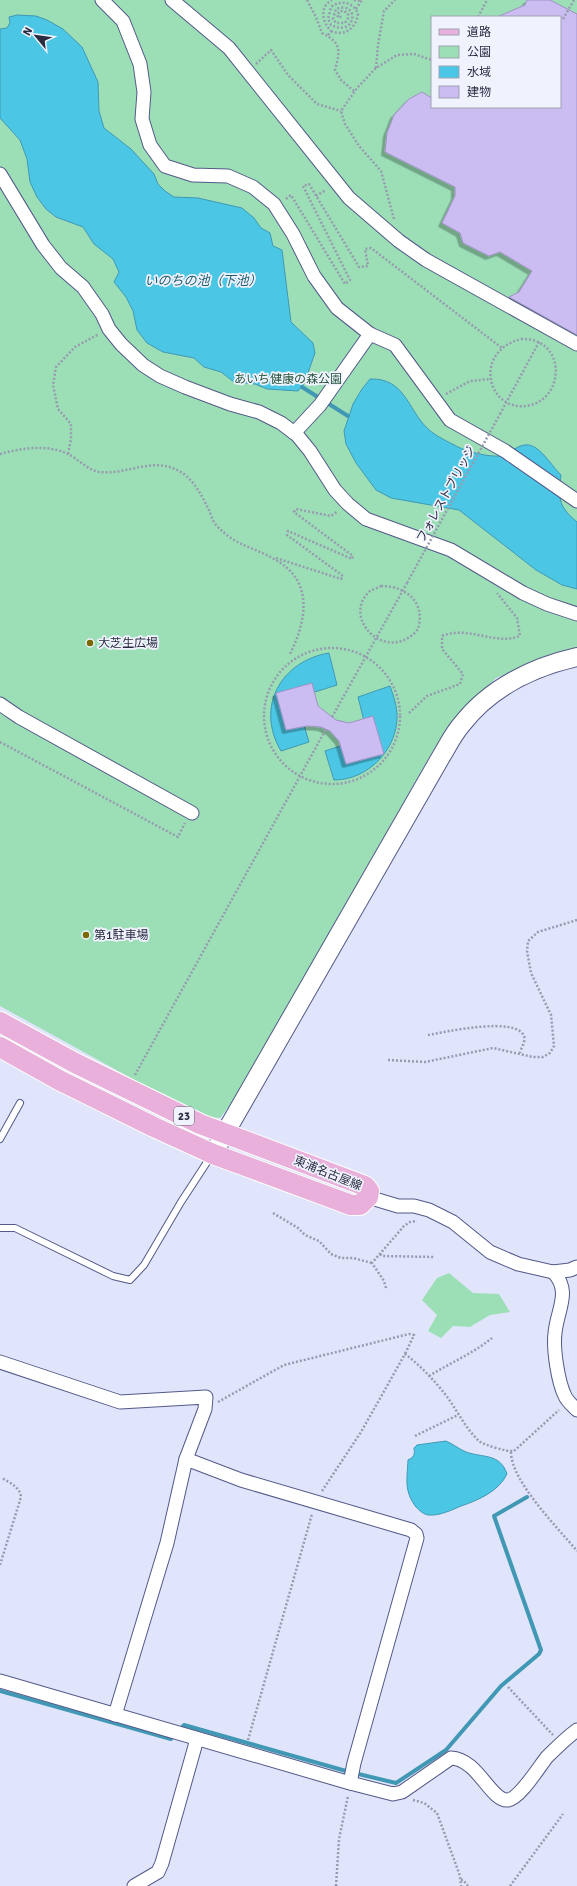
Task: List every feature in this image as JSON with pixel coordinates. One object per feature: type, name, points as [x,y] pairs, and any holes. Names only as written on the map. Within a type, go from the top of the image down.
[{"type":"main road","name":"東浦名古屋線","points":[[0,1022],[82,1066],[200,1124],[365,1186],[368,1191],[368,1197],[360,1205],[351,1204],[213,1154],[102,1102],[0,1047]]},
{"type":"street","points":[[102,0],[124,21],[140,64],[144,92],[142,120],[150,145],[165,166],[194,175],[228,176],[253,187],[274,204],[293,234],[314,276],[337,308],[370,334],[395,345],[450,420],[505,451],[561,491],[577,500]]},
{"type":"street","points":[[172,0],[230,48],[349,198],[399,241],[426,260],[577,344]]},
{"type":"street","points":[[0,174],[43,245],[61,268],[83,287],[109,329],[121,344],[143,365],[160,376],[230,404],[260,412],[281,423],[294,433],[310,451],[335,490],[348,504],[366,519],[451,550],[547,604],[569,613],[577,614]]},
{"type":"street","points":[[294,433],[320,405],[370,334]]},
{"type":"street","points":[[213,1154],[461,724],[480,704],[506,684],[560,661],[577,657]]},
{"type":"street","points":[[0,704],[18,717],[192,812]]},
{"type":"street","points":[[368,1197],[398,1206],[414,1206],[429,1210],[453,1222],[490,1252],[518,1264],[553,1272],[570,1270],[577,1267]]},
{"type":"street","points":[[553,1272],[560,1278],[563,1290],[554,1334],[555,1352],[565,1397],[573,1406]]},
{"type":"street","points":[[0,1362],[120,1402],[206,1397],[205,1408],[186,1459],[167,1543],[115,1715]]},
{"type":"street","points":[[186,1459],[241,1480],[411,1530],[416,1534],[417,1538],[354,1763],[350,1783]]},
{"type":"street","points":[[0,1681],[350,1783],[393,1794],[402,1792],[452,1758],[460,1758],[468,1762],[500,1798],[508,1800],[516,1796],[548,1756],[577,1730]]},
{"type":"street","points":[[134,1886],[155,1874],[162,1863],[197,1739]]},
{"type":"lane","points":[[0,1139],[20,1103]]},
{"type":"lane","points":[[0,1228],[15,1228],[113,1276],[130,1280],[144,1265],[181,1202],[213,1154]]},
{"type":"path","points":[[307,0],[322,33],[337,44],[340,53],[335,70],[341,80],[354,91]]},
{"type":"path","points":[[332,0],[324,10],[323,16],[325,23],[331,31],[337,33],[349,31],[357,20],[356,9],[361,0]]},
{"type":"path","points":[[354,0],[361,0]]},
{"type":"path","points":[[376,68],[378,45],[384,11],[394,0]]},
{"type":"path","points":[[479,16],[487,0]]},
{"type":"path","points":[[563,19],[574,0]]},
{"type":"path","points":[[342,16],[339,18],[337,15],[340,11],[344,10],[348,14],[348,18],[345,23],[336,23],[333,19],[333,15],[336,10],[343,7],[348,8],[352,13],[353,19],[350,25],[343,28],[331,25],[328,19],[331,7],[336,3],[346,2],[356,9]]},
{"type":"path","points":[[328,36],[331,31]]},
{"type":"path","points":[[248,71],[271,50],[288,75],[318,104],[341,111]]},
{"type":"path","points":[[341,111],[354,91],[376,68],[397,55],[414,54],[431,60]]},
{"type":"path","points":[[341,111],[345,124],[355,140],[381,171],[399,241]]},
{"type":"path","points":[[289,205],[286,198],[292,195],[345,284],[350,280],[303,186],[309,184],[359,267],[368,266],[365,249],[371,248],[502,348]]},
{"type":"path","name":"フォレストブリッジ","points":[[332,717],[547,328]]},
{"type":"path","points":[[68,454],[71,439],[71,424],[58,409],[54,385],[56,367],[75,347],[109,329]]},
{"type":"path","points":[[521,339],[528,339],[547,348],[555,360],[556,369],[553,386],[540,400],[525,406],[517,406],[507,402],[494,391],[491,379],[491,366],[494,358],[502,348],[521,339]]},
{"type":"path","points":[[435,400],[470,381],[491,379]]},
{"type":"path","points":[[0,454],[37,447],[68,454],[98,472],[125,471],[159,465],[175,469],[193,483],[205,501],[215,524],[226,535],[240,545],[275,559],[295,574],[304,605],[302,628],[290,654]]},
{"type":"path","points":[[264,555],[341,580],[343,576],[287,535],[288,531],[352,558],[353,556],[294,512],[296,509],[331,516],[348,504]]},
{"type":"path","points":[[409,713],[427,696],[460,684],[463,674],[442,649],[442,636],[453,632],[509,640],[520,636],[517,618],[495,591],[488,572]]},
{"type":"path","points":[[381,586],[392,586],[410,594],[419,610],[418,628],[411,636],[403,641],[387,642],[376,638],[368,632],[362,623],[361,610],[364,601],[370,592],[381,586]]},
{"type":"path","points":[[323,647],[338,647],[350,649],[366,656],[379,666],[393,684],[399,699],[399,729],[394,745],[384,761],[371,775],[355,782],[339,786],[328,785],[300,776],[284,765],[276,756],[266,735],[263,714],[270,689],[289,662],[313,650],[323,647]]},
{"type":"path","points":[[133,1079],[326,729]]},
{"type":"path","points":[[0,742],[178,837],[192,812]]},
{"type":"path","points":[[388,1060],[425,1062],[493,1048],[533,1057],[543,1056],[550,1053],[554,1046],[551,1015],[531,973],[527,951],[528,941],[538,932],[577,920]]},
{"type":"path","points":[[428,1035],[474,1027],[513,1028],[521,1031],[524,1036],[525,1041],[520,1053]]},
{"type":"path","points":[[273,1213],[298,1228],[305,1235],[319,1241],[331,1254],[341,1258],[353,1258],[372,1263],[384,1281],[386,1288]]},
{"type":"path","points":[[372,1263],[398,1232],[410,1222],[416,1221],[433,1223],[441,1216]]},
{"type":"path","points":[[380,1254],[382,1256],[435,1257]]},
{"type":"path","points":[[205,1408],[284,1365],[409,1334],[414,1335],[405,1354],[361,1432],[316,1502],[244,1752]]},
{"type":"path","points":[[429,1376],[478,1349],[492,1338]]},
{"type":"path","points":[[405,1354],[419,1365],[448,1398],[458,1415],[480,1441],[511,1452],[573,1406]]},
{"type":"path","points":[[415,1436],[458,1415]]},
{"type":"path","points":[[511,1452],[513,1464],[526,1487],[577,1551]]},
{"type":"path","points":[[0,1565],[21,1497],[17,1488],[2,1478]]},
{"type":"path","points":[[508,1687],[561,1744]]},
{"type":"path","points":[[336,1886],[339,1839],[347,1806],[350,1783]]},
{"type":"path","points":[[402,1792],[404,1797],[424,1803],[437,1813],[461,1880],[461,1886]]},
{"type":"path","points":[[510,1886],[563,1814]]},
{"type":"path","points":[[461,1880],[463,1880],[468,1886]]},
{"type":"green space","name":"あいち健康の森公園","points":[[0,0],[577,0],[577,651],[518,669],[496,678],[461,714],[435,747],[234,1100],[220,1118],[200,1116],[0,1006]]},
{"type":"green space","points":[[449,1273],[473,1293],[499,1294],[510,1312],[490,1315],[470,1327],[453,1326],[441,1338],[428,1331],[437,1315],[422,1300],[437,1278]]},
{"type":"water","name":"いのちの池（下池）","points":[[17,15],[36,16],[47,20],[63,29],[82,47],[98,82],[99,111],[104,128],[131,149],[154,174],[158,184],[165,191],[174,197],[198,198],[242,208],[254,218],[261,228],[270,233],[273,246],[282,250],[291,322],[313,343],[315,353],[304,384],[298,391],[267,389],[255,384],[234,382],[221,372],[204,367],[194,358],[163,352],[147,343],[137,330],[133,311],[126,297],[114,282],[119,272],[113,259],[94,244],[83,227],[56,217],[46,209],[37,197],[30,182],[27,159],[20,140],[0,118],[0,29],[7,28],[10,23],[9,17]]},
{"type":"water","points":[[370,379],[382,380],[391,383],[404,396],[420,420],[430,431],[458,447],[479,454],[500,456],[521,446],[531,445],[543,454],[561,475],[561,501],[566,511],[577,522],[577,589],[562,585],[536,570],[459,510],[391,498],[376,490],[356,463],[346,444],[344,431],[353,404]]},
{"type":"water","points":[[329,653],[337,685],[296,698],[309,742],[281,751],[274,734],[271,718],[272,703],[277,688],[286,676],[298,666],[312,658]]},
{"type":"water","points":[[390,686],[397,713],[393,738],[387,750],[370,768],[347,779],[334,780],[325,751],[368,737],[358,697]]},
{"type":"water","points":[[446,1441],[466,1452],[495,1459],[504,1467],[507,1474],[494,1490],[481,1498],[437,1515],[427,1515],[416,1507],[410,1496],[407,1485],[408,1460],[414,1456],[414,1448],[417,1445]]},
{"type":"building","points":[[527,0],[550,0],[577,14],[577,335],[509,297],[519,292],[532,271],[500,252],[489,256],[463,243],[460,233],[442,223],[455,196],[455,187],[385,152],[387,133],[394,115],[409,99],[422,92],[431,97],[431,108],[561,108],[561,16],[499,16],[525,5]]},
{"type":"building","points":[[312,683],[318,706],[336,720],[349,723],[373,716],[384,754],[346,764],[339,741],[330,731],[321,727],[307,726],[286,730],[276,693]]},
{"type":"waterway","points":[[302,387],[348,416]]},
{"type":"waterway","points":[[0,1691],[171,1739],[184,1725],[346,1771],[396,1783],[446,1750],[501,1686],[539,1654],[541,1650],[494,1516],[527,1497]]},
{"type":"place","name":"大芝生広場","points":[[90,643]]},
{"type":"place","name":"第1駐車場","points":[[86,935]]}]
